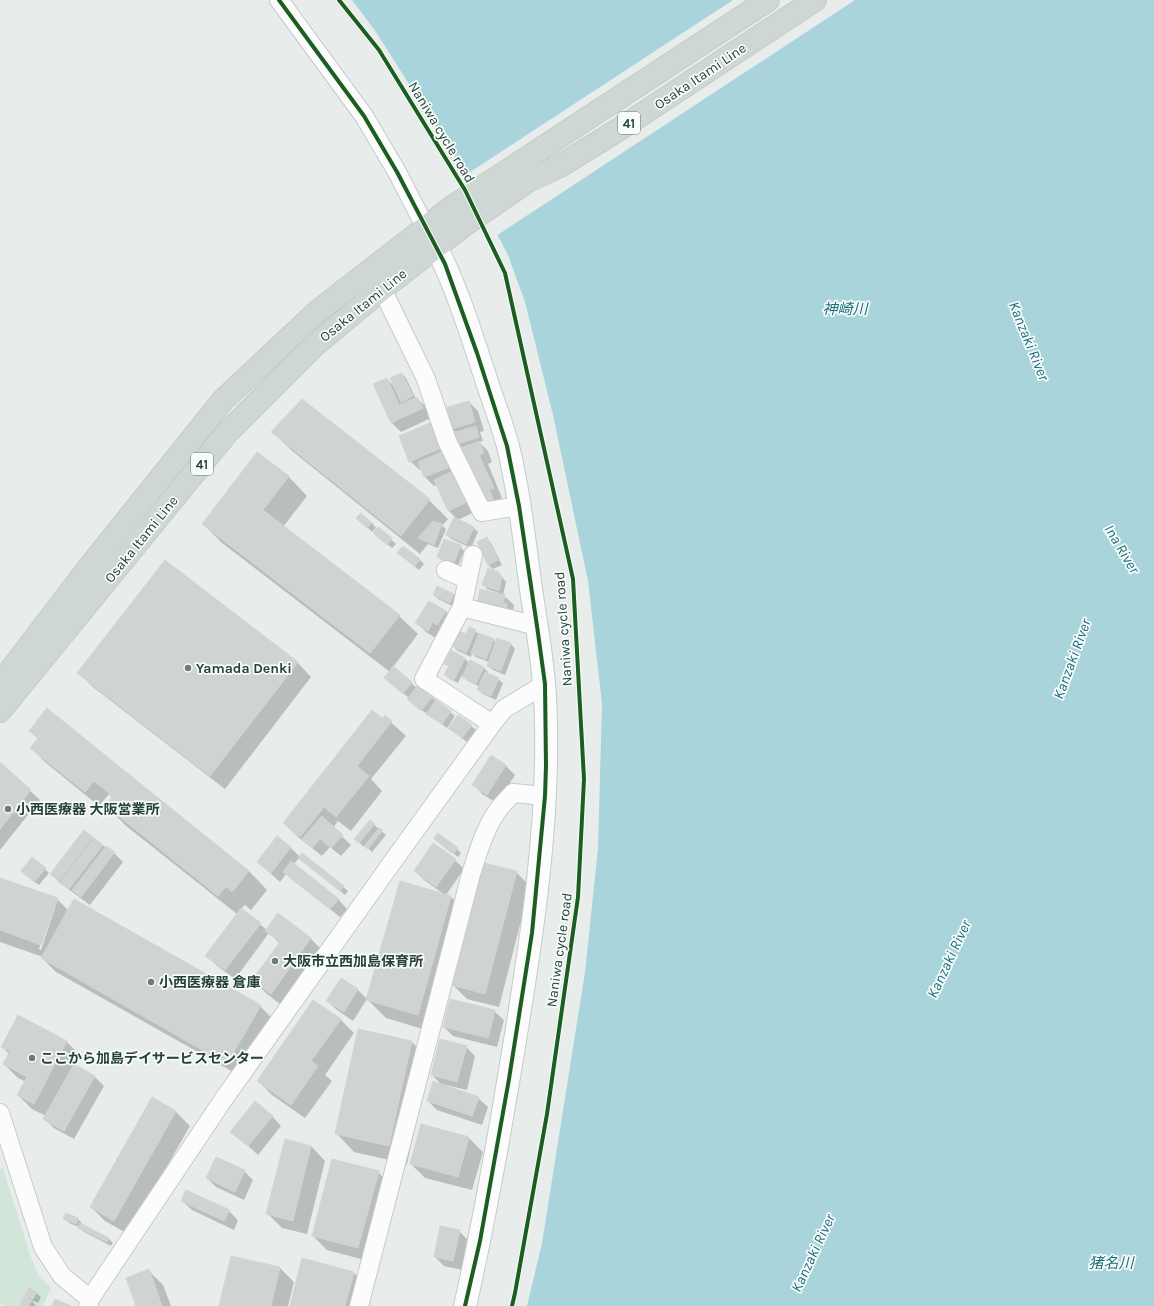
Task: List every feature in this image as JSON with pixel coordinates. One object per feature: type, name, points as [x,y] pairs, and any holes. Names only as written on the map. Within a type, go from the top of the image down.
[{"type":"main road","name":"Osaka Itami Line","points":[[0,684],[90,566],[223,400],[318,311],[452,207],[768,0]]},
{"type":"main road","name":"Osaka Itami Line","points":[[0,711],[227,434],[315,345],[382,289],[463,226],[528,181],[560,166],[618,130],[815,0]]},
{"type":"street","points":[[279,0],[364,116],[430,224],[439,245],[444,264],[477,353],[505,439],[519,506],[537,626],[545,684],[545,796],[532,933],[509,1079],[480,1241],[465,1306]]},
{"type":"street","points":[[382,289],[426,379],[447,442],[482,512],[519,506]]},
{"type":"street","points":[[473,555],[462,607],[424,679],[492,724]]},
{"type":"street","points":[[446,570],[468,580]]},
{"type":"street","points":[[462,607],[537,626]]},
{"type":"street","points":[[0,1113],[43,1247],[62,1276],[89,1303],[223,1100],[390,864],[492,724],[504,709],[545,684]]},
{"type":"street","points":[[359,1306],[367,1280],[471,874],[480,847],[498,810],[513,793],[545,796]]},
{"type":"green space","points":[[306,338],[308,339],[127,539],[183,466],[212,433],[242,400]]},
{"type":"green space","points":[[0,1167],[3,1168],[30,1255],[39,1276],[51,1288],[43,1306],[5,1306],[0,1304]]},
{"type":"water","name":"神崎川","points":[[352,0],[1154,0],[1154,1306],[527,1306],[542,1243],[585,972],[598,848],[602,704],[588,581],[553,415],[525,302],[508,255],[464,171],[376,32]]},
{"type":"pier","points":[[733,0],[855,0],[496,236],[464,176]]},
{"type":"building","points":[[402,373],[413,396],[401,402],[390,378]]},
{"type":"building","points":[[387,378],[399,405],[417,397],[423,408],[391,423],[373,384]]},
{"type":"building","points":[[302,399],[430,499],[401,536],[271,432]]},
{"type":"building","points":[[469,401],[475,422],[452,429],[445,408]]},
{"type":"building","points":[[430,423],[441,448],[409,462],[399,436]]},
{"type":"building","points":[[476,426],[479,437],[457,444],[453,433]]},
{"type":"building","points":[[479,441],[484,453],[479,455],[494,488],[489,490],[494,501],[484,505],[459,449]]},
{"type":"building","points":[[444,451],[450,467],[424,477],[418,462]]},
{"type":"building","points":[[257,452],[289,476],[263,510],[400,615],[370,653],[202,524]]},
{"type":"building","points":[[455,470],[469,501],[448,511],[434,480]]},
{"type":"building","points":[[361,513],[372,523],[367,528],[356,518]]},
{"type":"building","points":[[454,517],[474,527],[466,544],[446,535]]},
{"type":"building","points":[[433,521],[442,524],[434,545],[418,538]]},
{"type":"building","points":[[378,527],[392,538],[387,545],[373,533]]},
{"type":"building","points":[[487,537],[498,560],[488,565],[477,542]]},
{"type":"building","points":[[444,539],[461,545],[454,563],[437,557]]},
{"type":"building","points":[[403,546],[420,559],[415,566],[397,553]]},
{"type":"building","name":"Yamada Denki","points":[[165,560],[298,662],[210,776],[77,673]]},
{"type":"building","points":[[488,568],[499,572],[498,575],[502,576],[499,591],[482,585]]},
{"type":"building","points":[[437,586],[454,594],[450,603],[433,595]]},
{"type":"building","points":[[480,589],[505,595],[503,603],[507,604],[505,613],[477,604]]},
{"type":"building","points":[[429,601],[446,611],[437,625],[433,622],[428,631],[415,623]]},
{"type":"building","points":[[469,627],[476,630],[466,653],[452,646],[459,631],[466,634]]},
{"type":"building","points":[[479,633],[494,639],[486,659],[471,653]]},
{"type":"building","points":[[497,638],[511,643],[501,671],[487,666]]},
{"type":"building","points":[[451,650],[465,658],[454,680],[444,675],[449,666],[444,664]]},
{"type":"building","points":[[470,660],[484,667],[476,684],[462,677]]},
{"type":"building","points":[[393,666],[412,682],[403,694],[384,678]]},
{"type":"building","points":[[485,672],[499,678],[491,696],[477,690]]},
{"type":"building","points":[[418,685],[432,697],[421,711],[407,699]]},
{"type":"building","points":[[436,700],[451,711],[442,724],[426,714]]},
{"type":"building","points":[[47,708],[126,772],[109,793],[94,781],[85,792],[30,748],[38,738],[29,731]]},
{"type":"building","points":[[372,710],[382,718],[385,715],[392,721],[357,766],[369,776],[336,817],[324,807],[300,837],[283,823]]},
{"type":"building","points":[[458,715],[472,725],[462,738],[448,728]]},
{"type":"building","points":[[491,755],[506,765],[487,795],[472,785]]},
{"type":"building","name":"小西医療器 大阪営業所","points":[[0,762],[31,790],[0,829]]},
{"type":"building","points":[[126,772],[249,871],[232,892],[226,887],[218,896],[106,806],[113,796],[109,793]]},
{"type":"building","points":[[322,816],[343,835],[331,848],[320,839],[312,848],[302,839]]},
{"type":"building","points":[[370,820],[375,824],[359,843],[354,839]]},
{"type":"building","points":[[379,828],[383,830],[368,849],[364,846]]},
{"type":"building","points":[[84,830],[93,837],[59,881],[50,874]]},
{"type":"building","points":[[438,833],[458,848],[453,854],[434,839]]},
{"type":"building","points":[[277,836],[291,847],[271,873],[257,862]]},
{"type":"building","points":[[94,838],[103,845],[69,889],[60,882]]},
{"type":"building","points":[[433,843],[456,859],[436,887],[414,871]]},
{"type":"building","points":[[106,846],[115,852],[81,897],[72,890]]},
{"type":"building","points":[[302,853],[344,886],[340,891],[298,858]]},
{"type":"building","points":[[32,857],[46,868],[34,882],[21,871]]},
{"type":"building","points":[[291,861],[339,899],[330,909],[283,872]]},
{"type":"building","points":[[484,863],[517,871],[485,994],[452,985]]},
{"type":"building","points":[[0,878],[58,898],[41,945],[0,930]]},
{"type":"building","points":[[400,881],[451,896],[418,1015],[366,1000]]},
{"type":"building","name":"小西医療器 倉庫","points":[[74,899],[261,1005],[227,1064],[41,958]]},
{"type":"building","points":[[241,908],[261,923],[225,970],[205,956]]},
{"type":"building","points":[[278,913],[311,938],[271,994],[252,980],[280,942],[265,931]]},
{"type":"building","points":[[341,978],[358,989],[344,1012],[326,1001]]},
{"type":"building","points":[[450,999],[495,1010],[488,1038],[443,1027]]},
{"type":"building","points":[[313,1000],[341,1019],[311,1061],[318,1066],[291,1105],[257,1081]]},
{"type":"building","name":"ここから加島デイサービスセンター","points":[[18,1015],[67,1041],[34,1104],[17,1095],[27,1077],[3,1064],[10,1051],[1,1047]]},
{"type":"building","points":[[358,1029],[412,1041],[389,1146],[335,1134]]},
{"type":"building","points":[[440,1039],[467,1046],[457,1082],[431,1075]]},
{"type":"building","points":[[74,1064],[95,1076],[64,1131],[43,1119]]},
{"type":"building","points":[[433,1081],[479,1097],[472,1116],[427,1101]]},
{"type":"building","points":[[152,1097],[176,1111],[114,1221],[90,1207]]},
{"type":"building","points":[[255,1101],[273,1116],[248,1146],[230,1132]]},
{"type":"building","points":[[421,1124],[469,1137],[458,1177],[410,1164]]},
{"type":"building","points":[[285,1139],[311,1146],[293,1221],[266,1214]]},
{"type":"building","points":[[216,1157],[245,1170],[235,1192],[206,1178]]},
{"type":"building","points":[[332,1159],[379,1171],[358,1248],[312,1236]]},
{"type":"building","points":[[186,1190],[230,1210],[224,1221],[181,1201]]},
{"type":"building","points":[[66,1213],[78,1218],[76,1224],[63,1219]]},
{"type":"building","points":[[80,1223],[109,1238],[107,1242],[78,1228]]},
{"type":"building","points":[[440,1226],[460,1230],[453,1261],[434,1257]]},
{"type":"building","points":[[231,1256],[280,1267],[271,1306],[219,1306]]},
{"type":"building","points":[[302,1258],[354,1272],[345,1306],[290,1306]]},
{"type":"building","points":[[149,1269],[162,1306],[136,1306],[126,1278]]},
{"type":"building","points":[[29,1288],[37,1292],[33,1299],[25,1295]]},
{"type":"building","points":[[24,1296],[32,1300],[29,1306],[20,1304]]},
{"type":"building","points":[[55,1299],[71,1306],[52,1306]]},
{"type":"cycle path","points":[[279,0],[364,116],[397,172],[445,264],[477,353],[507,446],[519,506],[537,626],[545,684],[546,766],[545,796],[532,933],[509,1079],[480,1241],[465,1306]]},
{"type":"cycle path","name":"Naniwa cycle road","points":[[339,0],[379,50],[465,190],[505,273],[573,579],[584,779],[578,897],[547,1114],[512,1306]]},
{"type":"place","name":"Yamada Denki","points":[[188,668]]},
{"type":"place","name":"小西医療器 大阪営業所","points":[[8,809]]},
{"type":"place","name":"大阪市立西加島保育所","points":[[275,961]]},
{"type":"place","name":"小西医療器 倉庫","points":[[151,982]]},
{"type":"place","name":"ここから加島デイサービスセンター","points":[[32,1058]]},
{"type":"water label","name":"Kanzaki River","points":[[1029,341]]},
{"type":"water label","name":"Ina River","points":[[1122,549]]},
{"type":"water label","name":"Kanzaki River","points":[[1072,659]]},
{"type":"water label","name":"Kanzaki River","points":[[949,959]]},
{"type":"water label","name":"Kanzaki River","points":[[813,1253]]},
{"type":"water label","name":"猪名川","points":[[1111,1263]]}]
